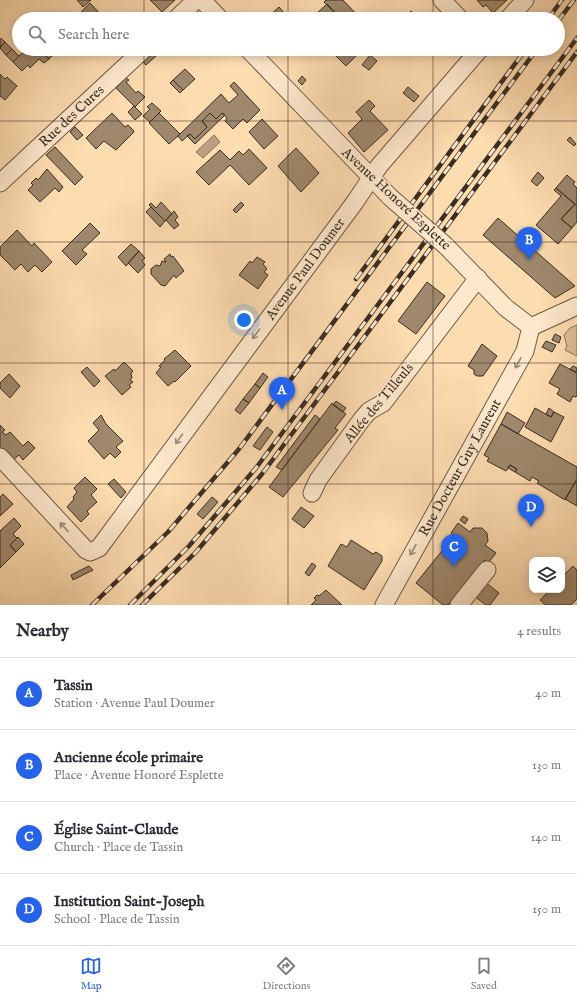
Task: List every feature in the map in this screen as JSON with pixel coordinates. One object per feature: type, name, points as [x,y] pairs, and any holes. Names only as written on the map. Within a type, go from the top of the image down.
[{"type":"street","points":[[183,12],[196,0]]},
{"type":"street","points":[[202,0],[213,12]]},
{"type":"street","points":[[442,0],[453,12]]},
{"type":"street","points":[[514,12],[525,0]]},
{"type":"street","name":"Rue des Cures","points":[[0,183],[136,56]]},
{"type":"street","name":"Avenue Honoré Esplette","points":[[255,56],[370,179],[446,246],[506,308],[531,327]]},
{"type":"street","name":"Avenue Paul Doumer","points":[[0,458],[82,547],[90,552],[104,542],[355,202],[379,166],[474,56]]},
{"type":"street","name":"Allée des Tilleuls","points":[[312,493],[318,480],[362,419],[369,411],[380,406],[478,278]]},
{"type":"street","points":[[531,327],[577,306]]},
{"type":"street","name":"Rue Docteur Guy Laurent","points":[[384,605],[525,351],[531,327]]},
{"type":"street","points":[[460,605],[487,570]]},
{"type":"shaded area","points":[[214,135],[220,142],[203,158],[196,152]]},
{"type":"shaded area","points":[[577,325],[577,356],[565,350],[567,346],[564,335],[570,328]]},
{"type":"building","points":[[77,0],[91,0],[83,7]]},
{"type":"building","points":[[150,0],[175,0],[162,12]]},
{"type":"building","points":[[326,0],[343,0],[354,12],[334,12],[324,2]]},
{"type":"building","points":[[477,0],[507,0],[494,12],[492,12],[486,5],[483,7]]},
{"type":"building","points":[[90,3],[98,12],[81,12]]},
{"type":"building","points":[[327,4],[334,12],[318,12]]},
{"type":"building","points":[[279,7],[283,12],[274,12]]},
{"type":"building","points":[[1,38],[5,42],[0,47],[0,40]]},
{"type":"building","points":[[5,42],[12,49],[6,55],[0,48]]},
{"type":"building","points":[[12,49],[12,56],[19,56],[13,62],[6,55]]},
{"type":"building","points":[[19,56],[46,56],[49,59],[44,63],[39,59],[30,68],[28,65],[22,71],[13,62]]},
{"type":"building","points":[[150,56],[156,56],[146,65],[143,62]]},
{"type":"building","points":[[336,56],[356,56],[346,66]]},
{"type":"building","points":[[369,56],[377,61],[369,70],[362,65]]},
{"type":"building","points":[[185,69],[195,79],[183,90],[173,80]]},
{"type":"building","points":[[0,74],[5,79],[7,77],[17,86],[5,100],[0,96]]},
{"type":"building","points":[[302,76],[306,80],[302,85],[298,81]]},
{"type":"building","points":[[126,78],[129,80],[126,82],[136,93],[138,91],[145,97],[135,107],[116,88]]},
{"type":"building","points":[[173,80],[183,90],[180,93],[170,83]]},
{"type":"building","points":[[234,82],[260,110],[247,123],[243,119],[233,129],[225,121],[227,118],[222,113],[216,119],[210,113],[202,121],[207,127],[195,139],[190,134],[182,141],[178,136],[221,94],[229,103],[238,95],[230,86]]},
{"type":"building","points":[[408,87],[419,96],[414,102],[403,93]]},
{"type":"building","points":[[369,100],[375,106],[370,111],[388,130],[364,152],[348,133],[362,119],[356,112]]},
{"type":"building","points":[[152,103],[161,111],[150,122],[143,116],[150,109],[147,107]]},
{"type":"building","points":[[134,106],[142,114],[135,120],[128,112]]},
{"type":"building","points":[[112,113],[125,127],[128,125],[134,131],[116,150],[104,141],[96,149],[86,138]]},
{"type":"building","points":[[159,113],[180,134],[169,144],[149,123]]},
{"type":"building","points":[[210,113],[216,119],[222,113],[225,115],[195,144],[187,136],[190,134],[195,139],[207,127],[202,121]]},
{"type":"building","points":[[262,119],[278,136],[264,149],[249,132]]},
{"type":"building","points":[[75,127],[83,135],[77,140],[70,132]]},
{"type":"building","points":[[570,137],[576,144],[574,146],[567,140]]},
{"type":"building","points":[[55,147],[83,177],[75,185],[46,155]]},
{"type":"building","points":[[296,148],[319,173],[301,192],[278,166]]},
{"type":"building","points":[[249,149],[267,168],[249,185],[230,165],[209,185],[196,172],[220,150],[230,160],[239,151],[243,155]]},
{"type":"building","points":[[47,169],[63,187],[59,192],[55,188],[40,202],[28,190],[33,185],[31,183],[36,178],[38,180]]},
{"type":"building","points":[[538,172],[544,178],[537,186],[531,181]]},
{"type":"building","points":[[567,175],[575,182],[573,184],[577,188],[577,206],[556,188]]},
{"type":"building","points":[[556,188],[575,204],[561,219],[572,228],[558,244],[536,225],[561,196],[554,190]]},
{"type":"building","points":[[161,202],[172,214],[165,221],[149,205],[151,203],[156,208]]},
{"type":"building","points":[[241,202],[244,205],[236,213],[233,210]]},
{"type":"building","points":[[575,204],[577,206],[577,222],[572,228],[561,219]]},
{"type":"building","points":[[151,207],[165,221],[160,227],[146,212]]},
{"type":"building","points":[[174,211],[178,217],[175,220],[179,225],[174,229],[166,220]]},
{"type":"building","points":[[498,218],[575,286],[555,298],[483,235]]},
{"type":"building","points":[[90,223],[100,233],[82,250],[87,254],[76,265],[62,251]]},
{"type":"building","points":[[17,230],[32,246],[34,243],[52,262],[42,272],[35,265],[28,272],[21,264],[15,270],[0,255],[0,247]]},
{"type":"building","points":[[131,244],[139,251],[126,266],[118,257]]},
{"type":"building","points":[[139,251],[145,258],[142,261],[145,265],[138,273],[128,263]]},
{"type":"building","points":[[170,254],[184,271],[176,278],[174,275],[165,286],[161,285],[151,274],[151,269],[156,265],[160,266],[162,261],[166,262],[164,259]]},
{"type":"building","points":[[257,257],[265,262],[263,264],[267,269],[264,272],[268,275],[258,289],[239,275],[250,261],[252,263]]},
{"type":"building","points":[[427,282],[445,296],[416,334],[398,321]]},
{"type":"building","points":[[555,334],[561,337],[559,343],[552,340]]},
{"type":"building","points":[[546,341],[556,345],[552,352],[542,347]]},
{"type":"building","points":[[482,344],[497,356],[483,376],[477,376],[474,374],[474,370],[468,366]]},
{"type":"building","points":[[175,350],[191,366],[175,382],[174,381],[168,386],[156,373],[161,367],[159,366],[165,360],[164,359]]},
{"type":"building","points":[[124,362],[133,371],[131,373],[132,378],[130,380],[133,382],[129,385],[131,387],[122,395],[105,376],[114,369],[115,371]]},
{"type":"building","points":[[560,364],[577,373],[577,395],[576,397],[573,396],[570,402],[557,394],[560,389],[549,383]]},
{"type":"building","points":[[573,366],[577,368],[576,372],[570,369]]},
{"type":"building","points":[[87,367],[100,381],[94,387],[81,372]]},
{"type":"building","points":[[263,373],[268,377],[260,388],[255,384]]},
{"type":"building","points":[[9,374],[20,386],[10,398],[0,388],[0,383]]},
{"type":"building","points":[[255,384],[260,388],[249,403],[243,399]]},
{"type":"building","points":[[243,399],[249,403],[240,414],[235,410]]},
{"type":"building","points":[[336,401],[346,408],[343,412],[333,405]]},
{"type":"building","points":[[332,403],[346,414],[335,428],[338,430],[283,497],[269,487]]},
{"type":"building","points":[[535,408],[551,417],[554,412],[564,417],[551,442],[525,427]]},
{"type":"building","points":[[549,408],[554,412],[551,417],[546,414]]},
{"type":"building","points":[[507,412],[525,423],[518,434],[501,424]]},
{"type":"building","points":[[101,415],[106,424],[123,441],[116,447],[121,452],[115,458],[110,453],[104,459],[88,441],[99,430],[93,423]]},
{"type":"building","points":[[315,415],[320,419],[282,470],[276,467]]},
{"type":"building","points":[[501,424],[577,467],[577,479],[565,500],[537,483],[539,481],[532,477],[530,481],[515,472],[517,469],[510,465],[506,471],[487,461],[489,458],[484,455]]},
{"type":"building","points":[[0,425],[5,430],[2,432],[6,435],[10,432],[23,446],[28,441],[35,448],[23,460],[19,455],[11,462],[0,450]]},
{"type":"building","points":[[267,427],[273,432],[260,450],[253,446]]},
{"type":"building","points":[[510,465],[517,469],[515,472],[508,468]]},
{"type":"building","points":[[85,477],[97,489],[91,495],[97,502],[87,511],[89,514],[81,522],[67,507],[74,499],[73,497],[77,492],[74,488]]},
{"type":"building","points":[[114,479],[126,492],[121,498],[108,484]]},
{"type":"building","points":[[576,481],[577,482],[577,506],[565,499]]},
{"type":"building","points":[[3,494],[13,504],[0,516],[0,497]]},
{"type":"building","points":[[212,497],[218,502],[203,519],[197,514]]},
{"type":"building","points":[[301,507],[314,516],[304,528],[292,519]]},
{"type":"building","points":[[463,516],[468,519],[465,524],[460,520]]},
{"type":"building","points":[[14,518],[21,526],[13,534],[17,538],[10,545],[16,552],[0,568],[0,531]]},
{"type":"building","points":[[458,523],[470,532],[473,528],[482,528],[487,533],[488,541],[485,545],[496,553],[488,563],[484,560],[483,564],[448,605],[443,605],[416,583],[454,536],[451,533]]},
{"type":"building","points":[[18,537],[24,544],[16,552],[10,545]]},
{"type":"building","points":[[351,540],[373,554],[376,552],[382,556],[382,561],[364,590],[328,566],[341,544],[347,547]]},
{"type":"building","points":[[312,563],[316,566],[309,576],[305,573]]},
{"type":"building","points":[[89,566],[93,570],[73,580],[71,575]]},
{"type":"building","points":[[573,566],[577,570],[577,599],[571,605],[545,605],[540,600],[547,593],[565,593],[565,574]]},
{"type":"building","points":[[485,582],[499,593],[490,605],[486,605],[474,596]]},
{"type":"building","points":[[326,590],[342,605],[311,605],[316,600],[314,598],[317,595],[319,596]]},
{"type":"railway","points":[[553,12],[562,0]]},
{"type":"railway","points":[[565,12],[574,0]]},
{"type":"railway","points":[[565,54],[577,38]]},
{"type":"railway","points":[[142,605],[196,552],[262,474],[577,52]]},
{"type":"railway","points":[[356,279],[521,56]]},
{"type":"railway","points":[[92,605],[168,532],[239,449],[532,56]]},
{"type":"railway","points":[[130,605],[189,546],[256,468],[564,56]]},
{"type":"place","name":"Ancienne école primaire","points":[[529,260]]},
{"type":"place","name":"Tassin","points":[[282,410]]},
{"type":"place","name":"Institution Saint-Joseph","points":[[531,527]]},
{"type":"place","name":"Église Saint-Claude","points":[[454,567]]}]
